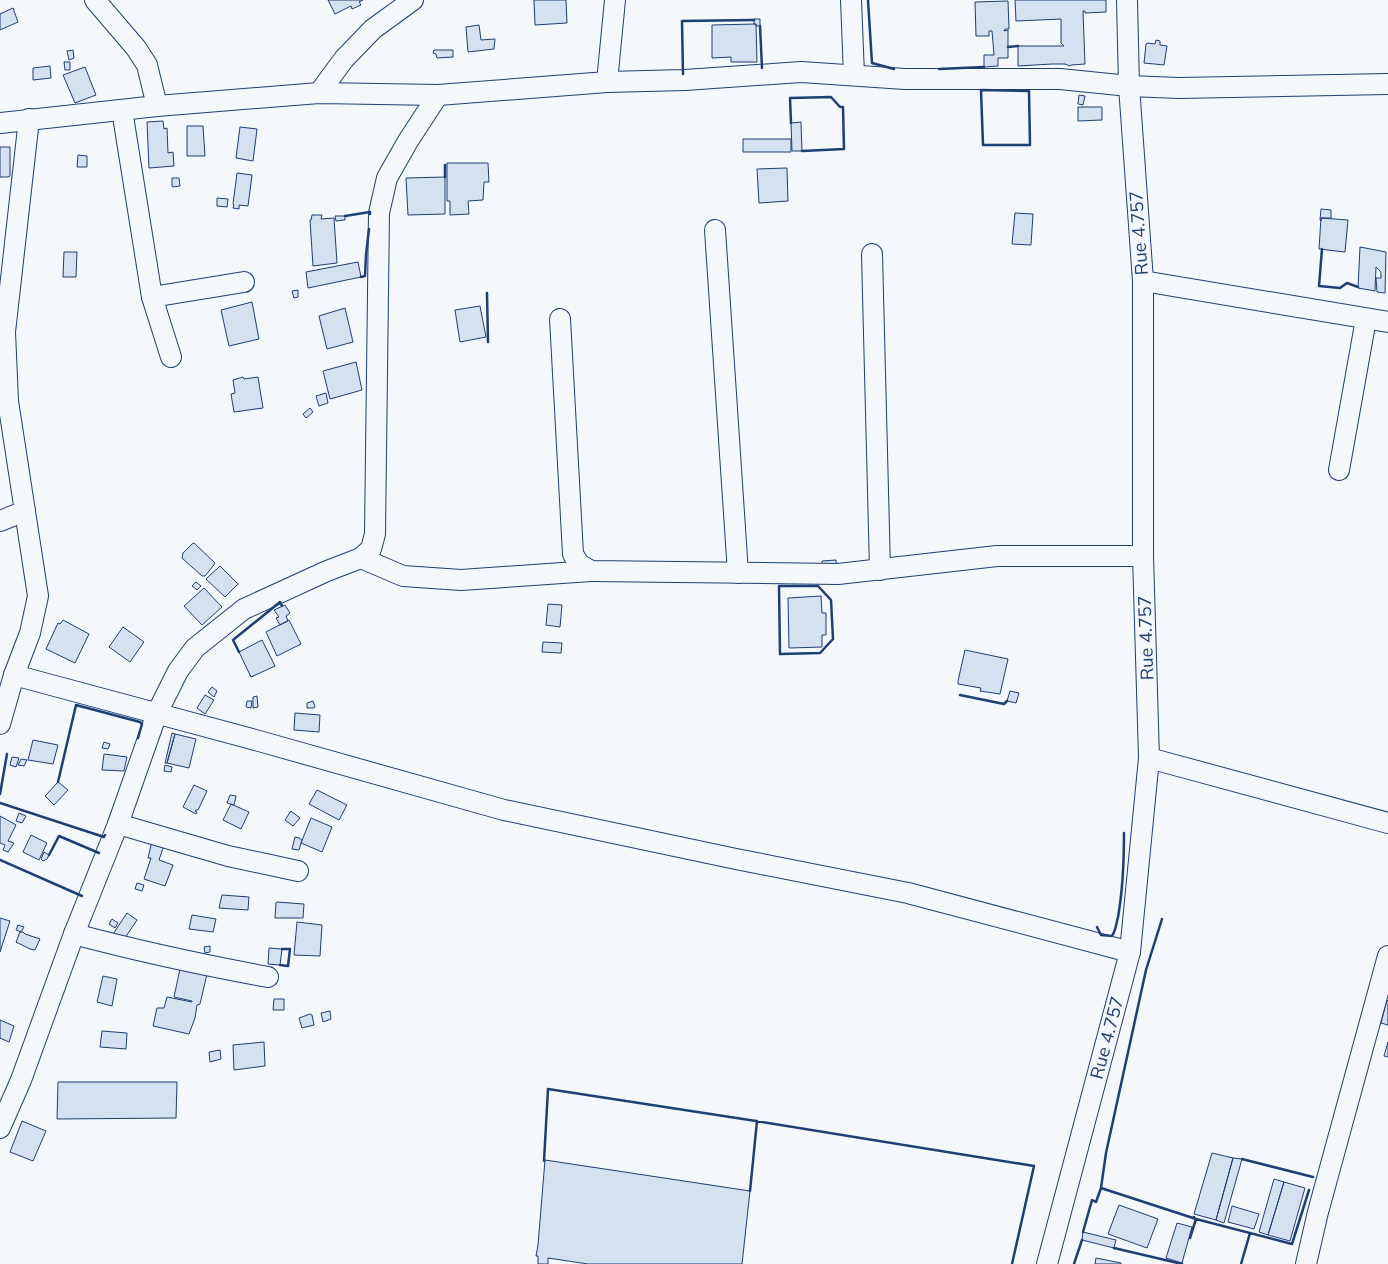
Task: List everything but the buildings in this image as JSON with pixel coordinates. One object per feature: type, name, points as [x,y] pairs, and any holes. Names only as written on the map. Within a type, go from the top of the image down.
[{"type":"street","points":[[95,0],[136,48],[146,65],[157,106]]},
{"type":"street","points":[[319,93],[344,59],[373,29],[413,0]]},
{"type":"street","points":[[607,82],[615,0]]},
{"type":"street","points":[[851,0],[854,75]]},
{"type":"street","name":"Rue 4.757","points":[[1047,1264],[1130,952],[1149,758],[1143,556],[1142,281],[1129,86],[1126,0]]},
{"type":"street","points":[[0,123],[157,106],[319,93],[438,95],[607,82],[685,80],[801,72],[905,79],[1060,80],[1179,88],[1388,84]]},
{"type":"street","points":[[0,1128],[21,1080],[158,713],[178,672],[195,648],[244,609],[327,571],[361,558],[371,549],[375,534],[378,213],[387,178],[438,95]]},
{"type":"street","points":[[122,110],[152,298],[172,357]]},
{"type":"street","points":[[0,724],[14,675],[30,633],[38,596],[8,401],[3,331],[29,119]]},
{"type":"street","points":[[715,230],[738,573]]},
{"type":"street","points":[[872,254],[880,570]]},
{"type":"street","points":[[1142,281],[1388,322]]},
{"type":"street","points":[[152,298],[244,282]]},
{"type":"street","points":[[560,319],[573,554],[579,564],[590,571]]},
{"type":"street","points":[[1339,470],[1366,319]]},
{"type":"street","points":[[0,521],[25,511]]},
{"type":"street","points":[[361,558],[403,576],[460,580],[590,571],[838,574],[996,556],[1143,556]]},
{"type":"street","points":[[14,675],[158,713],[504,810],[908,894],[1130,952]]},
{"type":"street","points":[[1149,758],[1388,823]]},
{"type":"street","points":[[118,824],[228,856],[298,871]]},
{"type":"street","points":[[74,934],[138,951],[268,977]]},
{"type":"street","points":[[1306,1264],[1318,1212],[1388,956]]},
{"type":"wall","points":[[868,0],[872,63],[894,69]]},
{"type":"wall","points":[[683,74],[682,21],[754,20]]},
{"type":"wall","points":[[760,26],[762,68]]},
{"type":"wall","points":[[1008,47],[1018,46]]},
{"type":"wall","points":[[939,69],[984,67]]},
{"type":"wall","points":[[981,90],[1029,91],[1030,145],[983,145],[981,90]]},
{"type":"wall","points":[[791,123],[790,98],[831,97],[840,107],[843,107],[844,149],[802,151]]},
{"type":"wall","points":[[445,165],[445,177]]},
{"type":"wall","points":[[345,216],[370,212],[370,214]]},
{"type":"wall","points":[[361,277],[365,276],[369,229]]},
{"type":"wall","points":[[1322,249],[1319,286],[1340,288],[1347,283],[1358,287]]},
{"type":"wall","points":[[487,293],[488,342]]},
{"type":"wall","points":[[779,586],[818,586],[831,600],[833,639],[820,653],[780,654],[779,586]]},
{"type":"wall","points":[[239,652],[233,640],[280,602],[282,606]]},
{"type":"wall","points":[[960,695],[1004,704],[1007,701]]},
{"type":"wall","points":[[58,782],[76,705],[140,722],[142,724],[138,738]]},
{"type":"wall","points":[[0,794],[7,754]]},
{"type":"wall","points":[[0,803],[104,837],[105,835]]},
{"type":"wall","points":[[1097,927],[1101,935],[1112,936],[1115,929],[1122,886],[1124,833]]},
{"type":"wall","points":[[49,855],[59,836],[99,853]]},
{"type":"wall","points":[[0,860],[82,896]]},
{"type":"wall","points":[[1162,919],[1146,970],[1106,1153],[1101,1188],[1193,1218]]},
{"type":"wall","points":[[280,965],[288,966],[290,949],[282,949]]},
{"type":"wall","points":[[544,1161],[548,1089],[1034,1166],[1012,1264]]},
{"type":"wall","points":[[750,1191],[757,1121]]},
{"type":"wall","points":[[1242,1159],[1313,1177]]},
{"type":"wall","points":[[1083,1232],[1092,1200],[1096,1202],[1101,1188]]},
{"type":"wall","points":[[1194,1217],[1292,1244],[1309,1190]]},
{"type":"wall","points":[[1190,1238],[1196,1219]]},
{"type":"wall","points":[[1241,1264],[1250,1233]]},
{"type":"wall","points":[[1074,1264],[1082,1240]]},
{"type":"wall","points":[[1114,1248],[1182,1264]]}]
